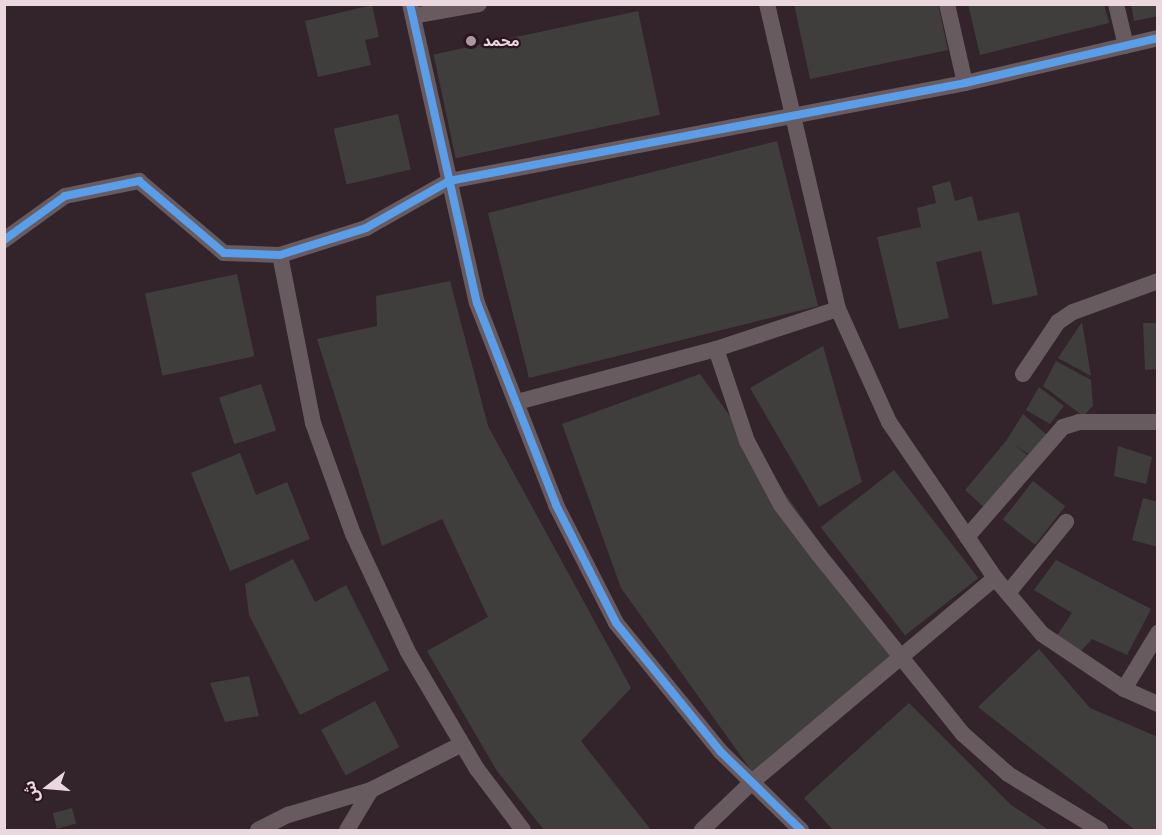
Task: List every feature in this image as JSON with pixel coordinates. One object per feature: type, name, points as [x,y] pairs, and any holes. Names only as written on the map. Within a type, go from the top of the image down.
[{"type":"street","points":[[479,4],[412,10],[477,303],[556,505],[616,623],[721,752],[801,831]]},
{"type":"street","points":[[767,4],[838,309],[889,422],[995,578],[1042,634],[1124,689],[1158,704]]},
{"type":"street","points":[[947,4],[965,83]]},
{"type":"street","points":[[1116,4],[1126,46]]},
{"type":"street","points":[[4,240],[65,196],[139,181],[224,253],[280,255],[366,228],[449,181],[791,114],[965,83],[1158,38]]},
{"type":"street","points":[[280,255],[313,423],[353,534],[408,652],[462,744],[523,831]]},
{"type":"street","points":[[1023,374],[1058,322],[1073,312],[1158,281]]},
{"type":"street","points":[[517,402],[716,349],[838,309]]},
{"type":"street","points":[[716,349],[747,441],[781,505],[902,658],[963,734],[1008,774],[1100,831]]},
{"type":"street","points":[[967,537],[1063,427],[1079,422],[1158,422]]},
{"type":"street","points":[[1008,593],[1066,522]]},
{"type":"street","points":[[702,831],[752,782],[995,578]]},
{"type":"street","points":[[1124,689],[1158,633]]},
{"type":"street","points":[[258,831],[288,815],[371,790],[462,744]]},
{"type":"street","points":[[347,831],[371,790]]},
{"type":"building","points":[[794,4],[938,4],[948,50],[810,79]]},
{"type":"building","points":[[968,4],[1104,4],[1109,23],[980,55]]},
{"type":"building","points":[[1131,4],[1158,4],[1158,16],[1134,21]]},
{"type":"building","points":[[372,5],[379,37],[365,40],[371,65],[318,77],[305,21]]},
{"type":"building","points":[[638,11],[660,115],[456,158],[434,54]]},
{"type":"building","points":[[398,114],[411,170],[347,184],[334,129]]},
{"type":"building","points":[[777,141],[818,306],[529,378],[488,213]]},
{"type":"building","points":[[950,181],[955,201],[972,196],[978,221],[1019,212],[1038,295],[993,305],[981,251],[936,262],[949,318],[899,329],[877,237],[921,227],[917,208],[936,203],[932,186]]},
{"type":"building","points":[[237,274],[254,356],[163,376],[145,294]]},
{"type":"building","points":[[450,281],[488,426],[631,688],[581,741],[651,830],[544,830],[497,771],[427,651],[488,617],[442,519],[382,546],[317,339],[377,326],[376,296]]},
{"type":"building","points":[[1082,322],[1091,376],[1058,358]]},
{"type":"building","points":[[1143,323],[1158,323],[1158,369],[1145,370]]},
{"type":"building","points":[[823,346],[862,482],[819,507],[750,388]]},
{"type":"building","points":[[1056,361],[1091,380],[1093,406],[1083,416],[1043,386]]},
{"type":"building","points":[[700,374],[906,664],[753,773],[621,588],[562,424]]},
{"type":"building","points":[[261,384],[276,431],[234,444],[219,398]]},
{"type":"building","points":[[1039,387],[1064,406],[1050,424],[1026,410]]},
{"type":"building","points":[[1023,414],[1047,435],[1032,456],[1015,446],[1029,456],[988,511],[965,490],[1006,441]]},
{"type":"building","points":[[1118,446],[1152,457],[1146,484],[1114,476]]},
{"type":"building","points":[[240,453],[256,495],[287,482],[310,539],[230,571],[191,473]]},
{"type":"building","points":[[894,470],[978,578],[905,635],[821,527]]},
{"type":"building","points":[[1033,481],[1065,506],[1035,545],[1003,520]]},
{"type":"building","points":[[1143,498],[1158,502],[1158,547],[1132,540]]},
{"type":"building","points":[[293,559],[315,602],[346,585],[389,670],[300,715],[249,615],[245,584]]},
{"type":"building","points":[[1056,560],[1151,609],[1127,655],[1092,639],[1080,652],[1056,637],[1072,613],[1034,590]]},
{"type":"building","points":[[1039,649],[1090,708],[1158,737],[1158,830],[1135,830],[978,707]]},
{"type":"building","points":[[249,676],[259,716],[225,722],[210,683]]},
{"type":"building","points":[[375,701],[399,747],[346,776],[321,730]]},
{"type":"building","points":[[909,703],[1011,805],[1049,830],[833,830],[804,798]]},
{"type":"building","points":[[72,808],[76,823],[57,829],[53,813]]},
{"type":"cycle path","points":[[410,4],[477,303],[556,505],[616,623],[721,752],[801,830]]},
{"type":"cycle path","points":[[4,240],[65,196],[139,181],[224,253],[280,255],[366,228],[449,181],[965,83],[1158,38]]},
{"type":"place","name":"محمد","points":[[471,41]]}]
